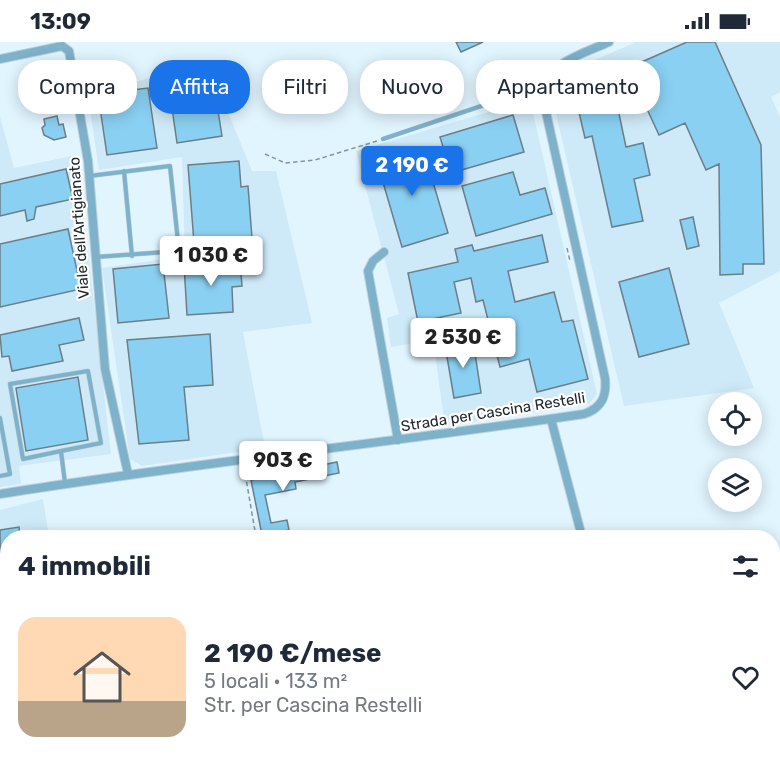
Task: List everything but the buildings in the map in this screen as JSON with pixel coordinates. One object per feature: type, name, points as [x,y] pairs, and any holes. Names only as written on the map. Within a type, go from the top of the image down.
[{"type":"street","points":[[573,60],[609,42]]},
{"type":"street","name":"Viale dell'Artigianato","points":[[0,59],[62,46],[69,51],[86,140],[105,369],[128,474]]},
{"type":"street","name":"Strada per Cascina Restelli","points":[[0,494],[242,458],[551,419],[591,411],[601,403],[606,388],[547,114]]},
{"type":"street","points":[[384,252],[373,261],[368,271],[398,440]]},
{"type":"street","points":[[551,419],[580,530]]},
{"type":"lane","points":[[383,139],[476,108]]},
{"type":"lane","points":[[88,176],[170,166],[179,251],[95,258]]},
{"type":"lane","points":[[124,171],[132,256]]},
{"type":"lane","points":[[88,371],[101,443],[61,451],[23,459],[10,384],[88,371]]},
{"type":"lane","points":[[0,418],[10,474],[0,476]]},
{"type":"lane","points":[[61,451],[65,484]]},
{"type":"path","points":[[265,154],[285,163],[315,160],[383,139]]},
{"type":"path","points":[[566,243],[571,266]]},
{"type":"path","points":[[242,458],[255,530]]},
{"type":"shaded area","points":[[636,42],[780,42],[780,92],[771,97],[780,117],[780,271],[719,303],[754,388],[708,392],[708,394],[624,406],[556,114],[660,114],[660,60],[595,60]]},
{"type":"shaded area","points":[[149,78],[149,114],[229,114],[252,171],[276,171],[312,323],[243,332],[265,448],[142,466],[130,459],[102,268],[185,256],[182,157],[99,170],[91,114],[137,114],[137,82]]},
{"type":"shaded area","points":[[482,114],[533,114],[597,394],[589,404],[445,426],[433,340],[391,347],[387,318],[399,314],[356,151]]},
{"type":"shaded area","points":[[0,117],[14,168],[77,155],[111,454],[19,466],[21,484],[0,487]]},
{"type":"shaded area","points":[[43,499],[48,530],[0,530],[0,510]]}]
